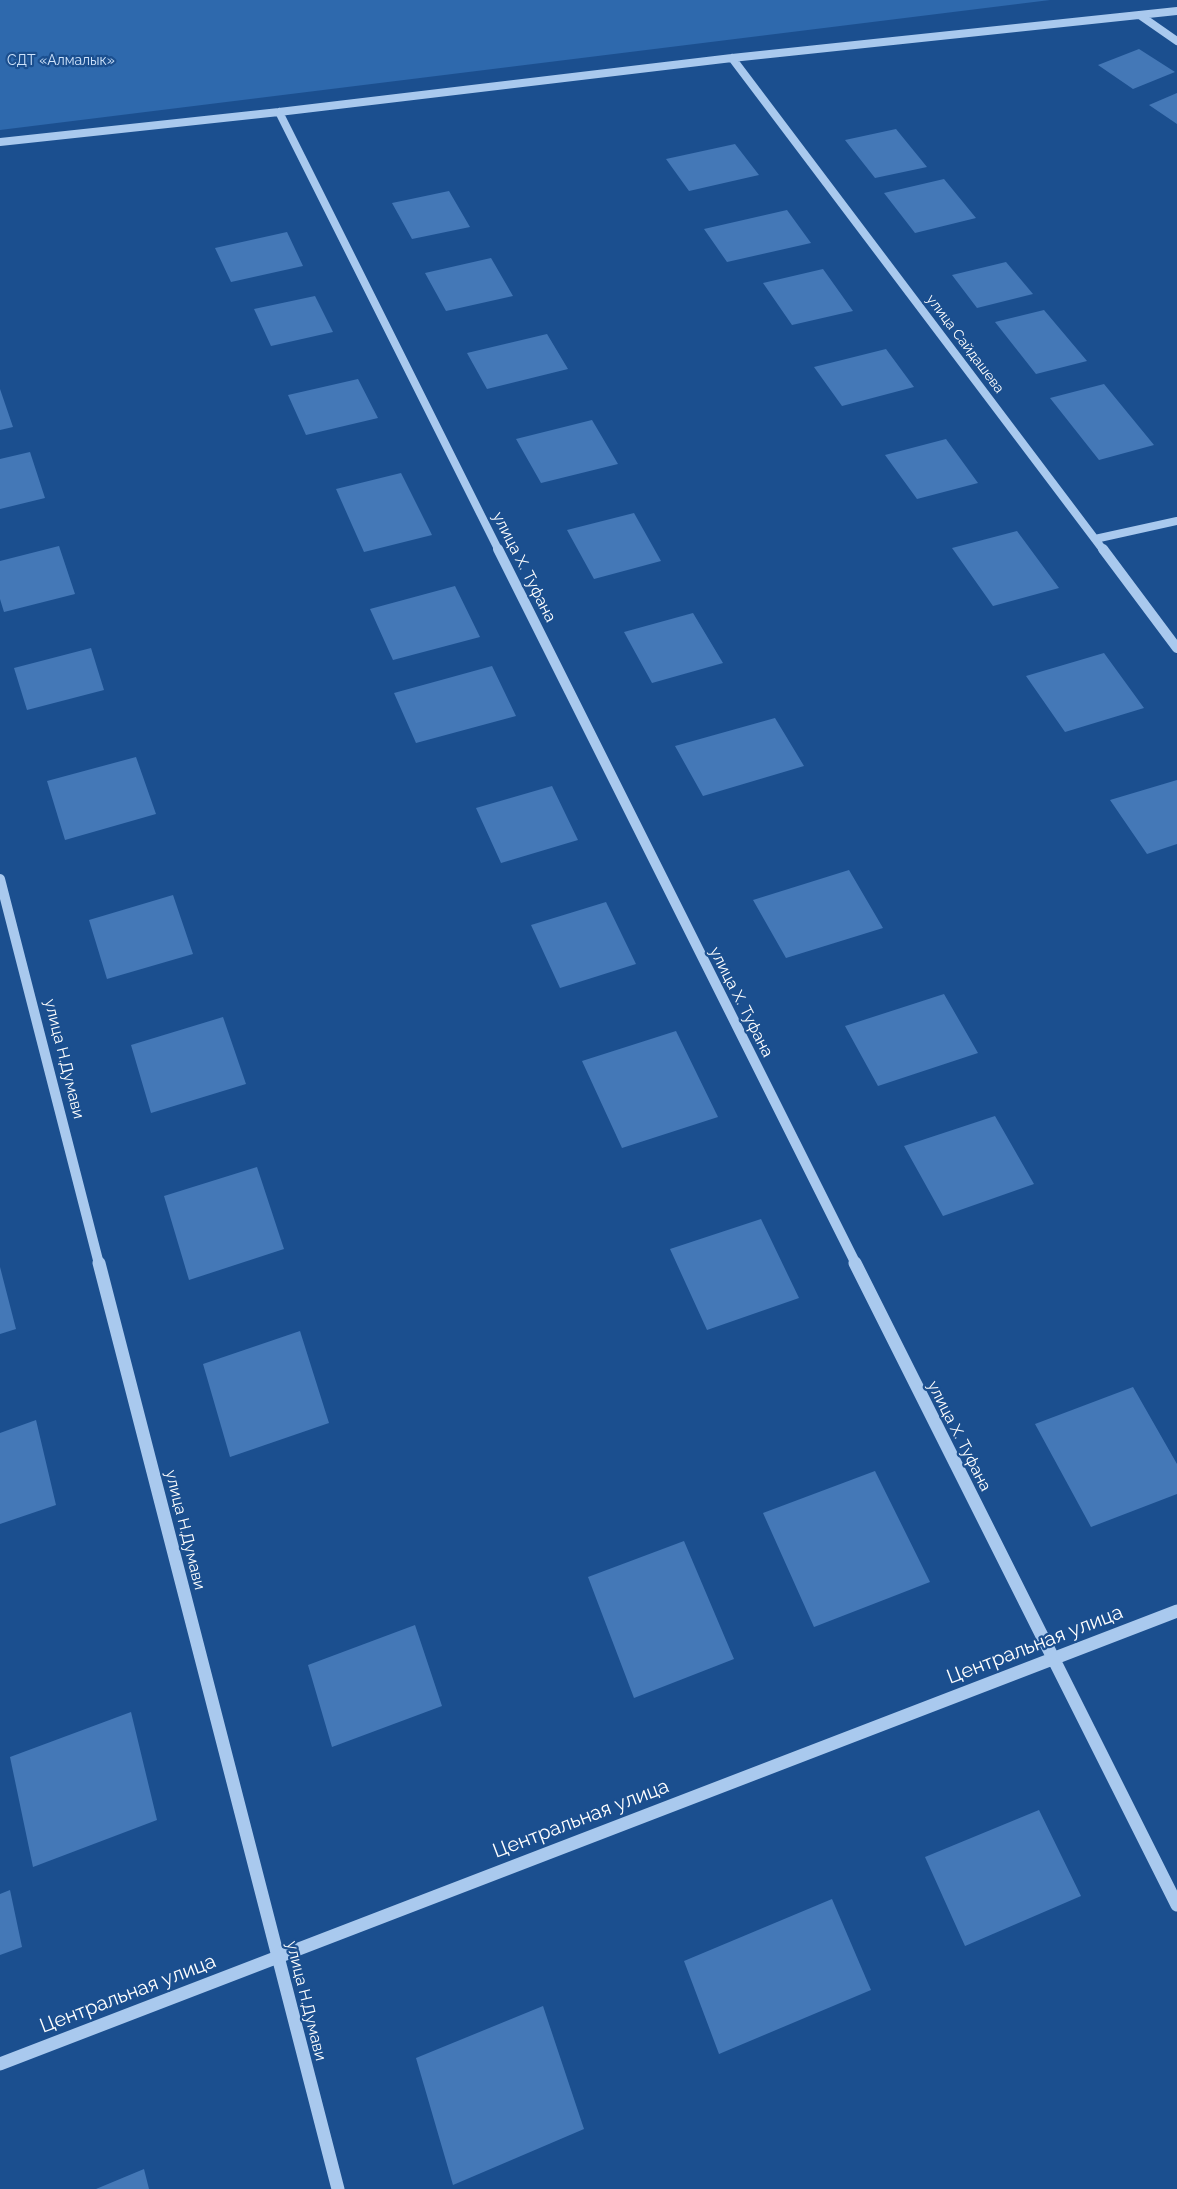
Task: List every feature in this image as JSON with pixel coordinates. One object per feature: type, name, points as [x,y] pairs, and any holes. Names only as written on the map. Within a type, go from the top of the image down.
[{"type":"street","points":[[0,142],[279,112],[732,58],[1177,11]]},
{"type":"street","points":[[1141,16],[1177,41]]},
{"type":"street","name":"улица Сайдашева","points":[[732,58],[1177,648]]},
{"type":"street","name":"улица Х. Туфана","points":[[279,112],[1177,1905]]},
{"type":"street","points":[[1095,539],[1177,521]]},
{"type":"street","name":"улица Н.Думави","points":[[0,879],[338,2189]]},
{"type":"street","name":"Центральная улица","points":[[0,2064],[1177,1611]]},
{"type":"green space","name":"СДТ «Алмалык»","points":[[0,0],[1050,0],[0,130]]},
{"type":"building","points":[[1139,49],[1175,72],[1133,89],[1098,65]]},
{"type":"building","points":[[1177,93],[1177,124],[1149,105]]},
{"type":"building","points":[[896,129],[927,167],[875,178],[845,140]]},
{"type":"building","points":[[735,144],[759,175],[689,191],[666,159]]},
{"type":"building","points":[[944,179],[976,218],[915,233],[884,193]]},
{"type":"building","points":[[449,191],[470,227],[412,239],[392,203]]},
{"type":"building","points":[[787,210],[811,243],[727,262],[704,229]]},
{"type":"building","points":[[287,232],[303,266],[231,282],[215,248]]},
{"type":"building","points":[[491,258],[513,296],[446,311],[425,273]]},
{"type":"building","points":[[1006,262],[1033,294],[977,308],[952,275]]},
{"type":"building","points":[[823,269],[853,311],[792,325],[763,283]]},
{"type":"building","points":[[315,296],[333,332],[271,346],[254,309]]},
{"type":"building","points":[[1044,310],[1087,361],[1036,374],[995,322]]},
{"type":"building","points":[[547,334],[568,369],[487,389],[467,353]]},
{"type":"building","points":[[886,349],[914,387],[842,406],[814,367]]},
{"type":"building","points":[[358,379],[378,418],[306,435],[288,395]]},
{"type":"building","points":[[1104,384],[1154,445],[1099,460],[1050,398]]},
{"type":"building","points":[[0,389],[13,427],[0,430]]},
{"type":"building","points":[[592,420],[618,464],[541,483],[516,439]]},
{"type":"building","points":[[946,439],[978,483],[917,499],[885,455]]},
{"type":"building","points":[[30,452],[45,498],[0,509],[0,459]]},
{"type":"building","points":[[401,473],[432,535],[364,552],[336,489]]},
{"type":"building","points":[[634,513],[661,561],[594,579],[567,530]]},
{"type":"building","points":[[1017,531],[1059,588],[993,606],[952,548]]},
{"type":"building","points":[[59,546],[75,594],[4,612],[0,599],[0,561]]},
{"type":"building","points":[[455,586],[480,637],[393,660],[370,609]]},
{"type":"building","points":[[693,613],[723,663],[652,683],[624,632]]},
{"type":"building","points":[[91,648],[104,690],[27,710],[14,668]]},
{"type":"building","points":[[1104,653],[1144,708],[1065,732],[1026,676]]},
{"type":"building","points":[[492,666],[516,716],[416,743],[394,693]]},
{"type":"building","points":[[775,718],[804,766],[703,796],[675,746]]},
{"type":"building","points":[[136,757],[156,814],[65,840],[47,781]]},
{"type":"building","points":[[1177,780],[1177,844],[1147,854],[1110,800]]},
{"type":"building","points":[[552,786],[578,840],[501,863],[476,808]]},
{"type":"building","points":[[849,870],[883,928],[786,958],[753,900]]},
{"type":"building","points":[[173,895],[193,954],[107,979],[89,920]]},
{"type":"building","points":[[606,902],[636,964],[560,988],[531,925]]},
{"type":"building","points":[[944,994],[978,1053],[878,1086],[845,1026]]},
{"type":"building","points":[[223,1017],[246,1084],[151,1113],[131,1045]]},
{"type":"building","points":[[676,1031],[718,1117],[622,1148],[582,1061]]},
{"type":"building","points":[[995,1116],[1034,1184],[943,1216],[904,1146]]},
{"type":"building","points":[[257,1167],[284,1249],[189,1280],[164,1196]]},
{"type":"building","points":[[761,1219],[799,1298],[707,1330],[670,1249]]},
{"type":"building","points":[[0,1267],[16,1329],[0,1334]]},
{"type":"building","points":[[300,1331],[329,1423],[230,1457],[203,1364]]},
{"type":"building","points":[[1133,1387],[1177,1464],[1177,1494],[1091,1527],[1035,1424]]},
{"type":"building","points":[[36,1420],[56,1505],[0,1524],[0,1433]]},
{"type":"building","points":[[875,1471],[930,1582],[814,1627],[763,1513]]},
{"type":"building","points":[[684,1541],[734,1659],[634,1698],[588,1577]]},
{"type":"building","points":[[415,1625],[442,1706],[332,1747],[308,1665]]},
{"type":"building","points":[[131,1712],[157,1820],[33,1867],[10,1757]]},
{"type":"building","points":[[1039,1810],[1081,1896],[965,1946],[925,1857]]},
{"type":"building","points":[[10,1890],[22,1947],[0,1955],[0,1894]]},
{"type":"building","points":[[832,1899],[871,1990],[719,2054],[684,1961]]},
{"type":"building","points":[[543,2006],[584,2129],[453,2185],[416,2058]]},
{"type":"building","points":[[144,2169],[149,2189],[96,2189]]}]
